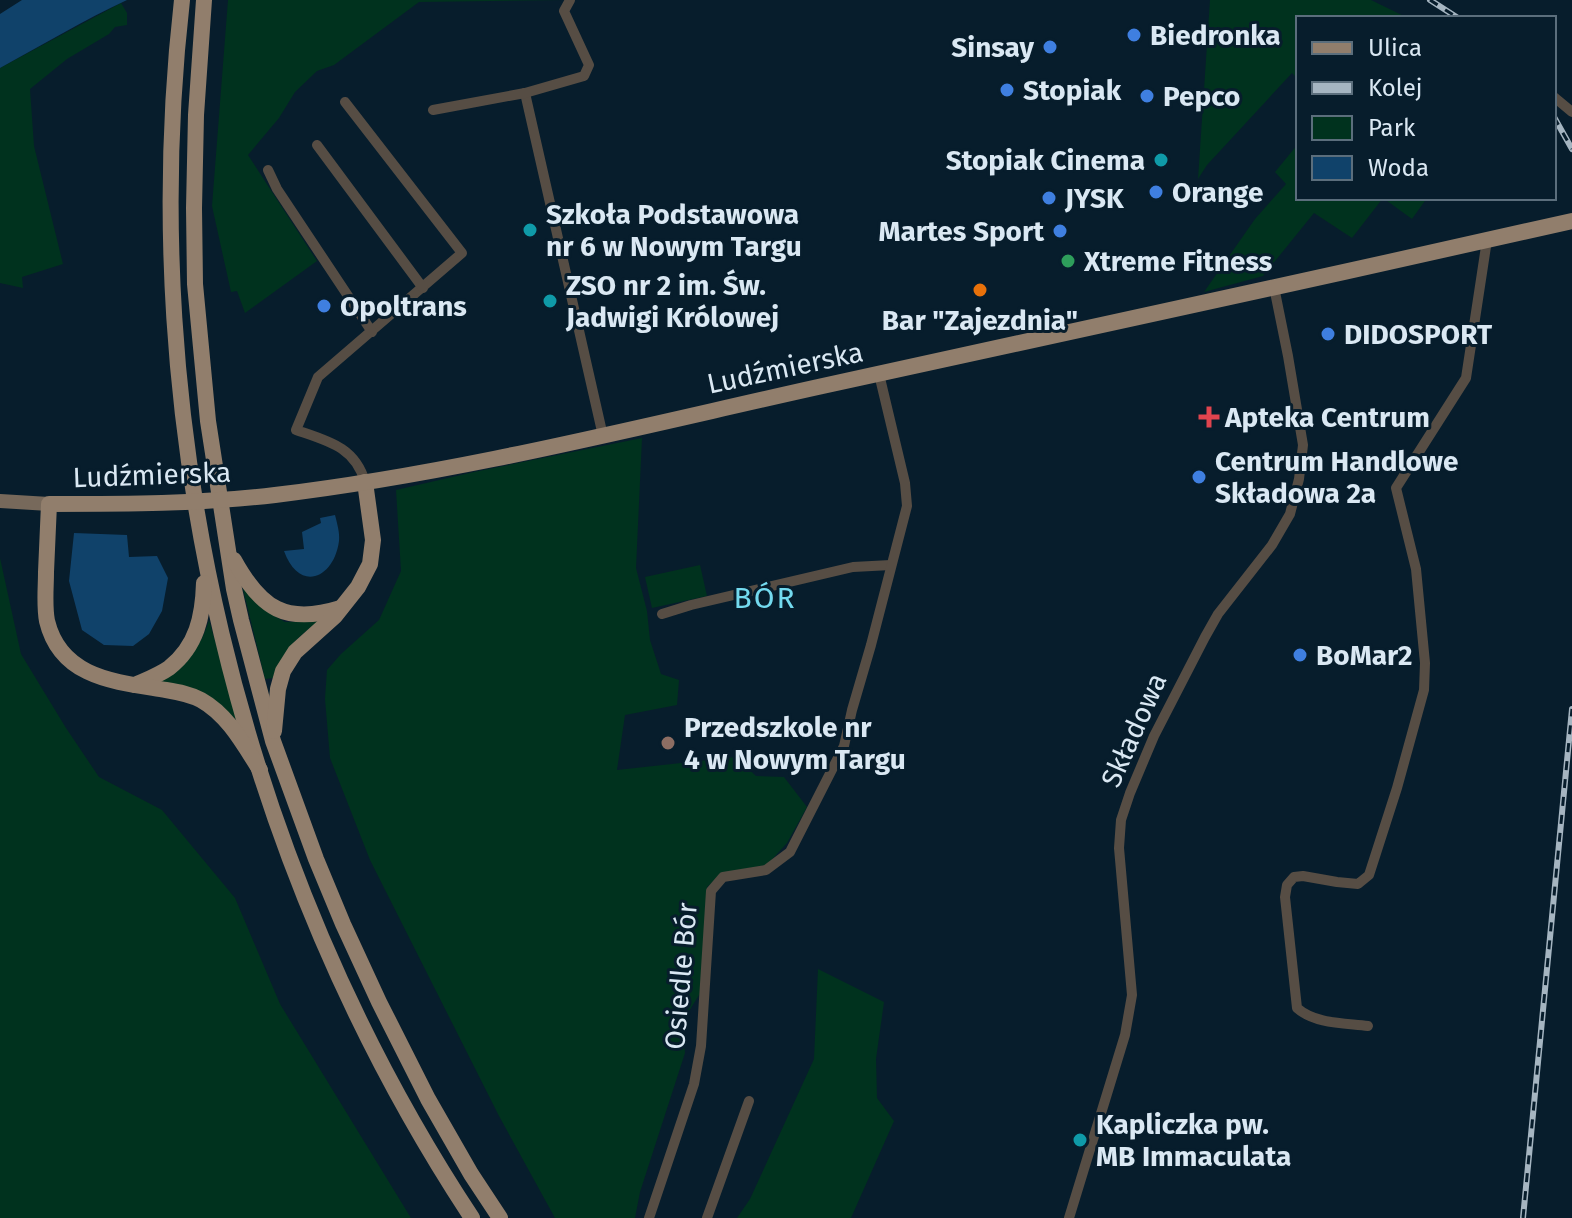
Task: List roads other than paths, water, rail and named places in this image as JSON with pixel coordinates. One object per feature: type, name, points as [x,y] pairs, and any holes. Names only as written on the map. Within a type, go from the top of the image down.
[{"type":"main road","points":[[182,0],[173,113],[173,306],[184,427],[205,557],[230,667],[260,770],[300,884],[356,1011],[419,1132],[472,1218]]},
{"type":"main road","points":[[204,0],[194,168],[195,284],[208,421],[241,620],[273,741],[343,924],[428,1099],[500,1218]]},
{"type":"main road","name":"Ludźmierska","points":[[0,501],[141,504],[236,499],[365,482],[603,436],[1572,221]]},
{"type":"main road","points":[[273,741],[278,689],[283,671],[295,652],[335,616],[365,576],[373,554],[365,482]]},
{"type":"main road","points":[[49,504],[45,605],[51,632],[64,655],[102,679],[187,694],[201,700],[233,729],[260,770]]},
{"type":"main road","points":[[227,549],[244,579],[275,608],[304,616],[341,608]]},
{"type":"main road","points":[[135,685],[167,670],[190,646],[203,608],[205,557]]},
{"type":"street","points":[[433,110],[525,93],[584,76],[589,65],[564,11],[570,0]]},
{"type":"street","points":[[525,93],[603,436]]},
{"type":"street","points":[[1556,99],[1572,112]]},
{"type":"street","points":[[345,102],[462,253],[318,377],[296,430],[324,440],[352,456],[361,467],[365,482]]},
{"type":"street","points":[[317,145],[423,288]]},
{"type":"street","points":[[268,170],[277,189],[372,332]]},
{"type":"street","points":[[1368,1026],[1323,1021],[1305,1015],[1297,1008],[1285,897],[1287,885],[1294,877],[1358,884],[1369,875],[1397,788],[1424,690],[1425,663],[1416,569],[1396,488],[1466,378],[1487,240]]},
{"type":"street","name":"Składowa","points":[[1069,1218],[1125,1035],[1132,995],[1119,848],[1121,820],[1154,736],[1205,637],[1218,614],[1272,545],[1290,514],[1299,479],[1303,445],[1274,287]]},
{"type":"street","name":"Osiedle Bór","points":[[649,1218],[694,1084],[701,1046],[711,891],[723,877],[766,870],[790,852],[844,746],[907,506],[905,483],[879,374]]},
{"type":"street","points":[[662,614],[853,567],[891,565]]},
{"type":"street","points":[[707,1218],[749,1101]]},
{"type":"water","points":[[22,0],[127,0],[0,68],[0,14]]},
{"type":"water","points":[[335,515],[339,541],[330,564],[315,576],[298,572],[284,551],[304,549],[302,532],[321,523],[320,518]]},
{"type":"water","points":[[74,533],[127,535],[129,557],[157,556],[168,578],[162,611],[149,634],[133,646],[104,645],[82,630],[69,581]]},
{"type":"railway","points":[[1430,0],[1455,16]]},
{"type":"railway","points":[[1556,121],[1572,149]]},
{"type":"railway","points":[[1523,1218],[1572,709]]},
{"type":"place","name":"Biedronka","points":[[1134,35]]},
{"type":"place","name":"Sinsay","points":[[1050,47]]},
{"type":"place","name":"Stopiak","points":[[1007,90]]},
{"type":"place","name":"Pepco","points":[[1147,96]]},
{"type":"place","name":"Stopiak Cinema","points":[[1161,160]]},
{"type":"place","name":"Orange","points":[[1156,192]]},
{"type":"place","name":"JYSK","points":[[1049,198]]},
{"type":"place","name":"Szkoła Podstawowa nr 6 w Nowym Targu","points":[[530,230]]},
{"type":"place","name":"Martes Sport","points":[[1060,231]]},
{"type":"place","name":"Xtreme Fitness","points":[[1068,261]]},
{"type":"place","name":"Bar \"Zajezdnia\"","points":[[980,290]]},
{"type":"place","name":"ZSO nr 2 im. Św. Jadwigi Królowej","points":[[550,301]]},
{"type":"place","name":"Opoltrans","points":[[324,306]]},
{"type":"place","name":"DIDOSPORT","points":[[1328,334]]},
{"type":"place","name":"Apteka Centrum","points":[[1209,417]]},
{"type":"place","name":"Centrum Handlowe Składowa 2a","points":[[1199,477]]},
{"type":"place","name":"BoMar2","points":[[1300,655]]},
{"type":"place","name":"Przedszkole nr 4 w Nowym Targu","points":[[668,743]]},
{"type":"place","name":"Kapliczka pw. MB Immaculata","points":[[1080,1140]]},
{"type":"district","name":"BÓR","points":[[765,598]]}]
